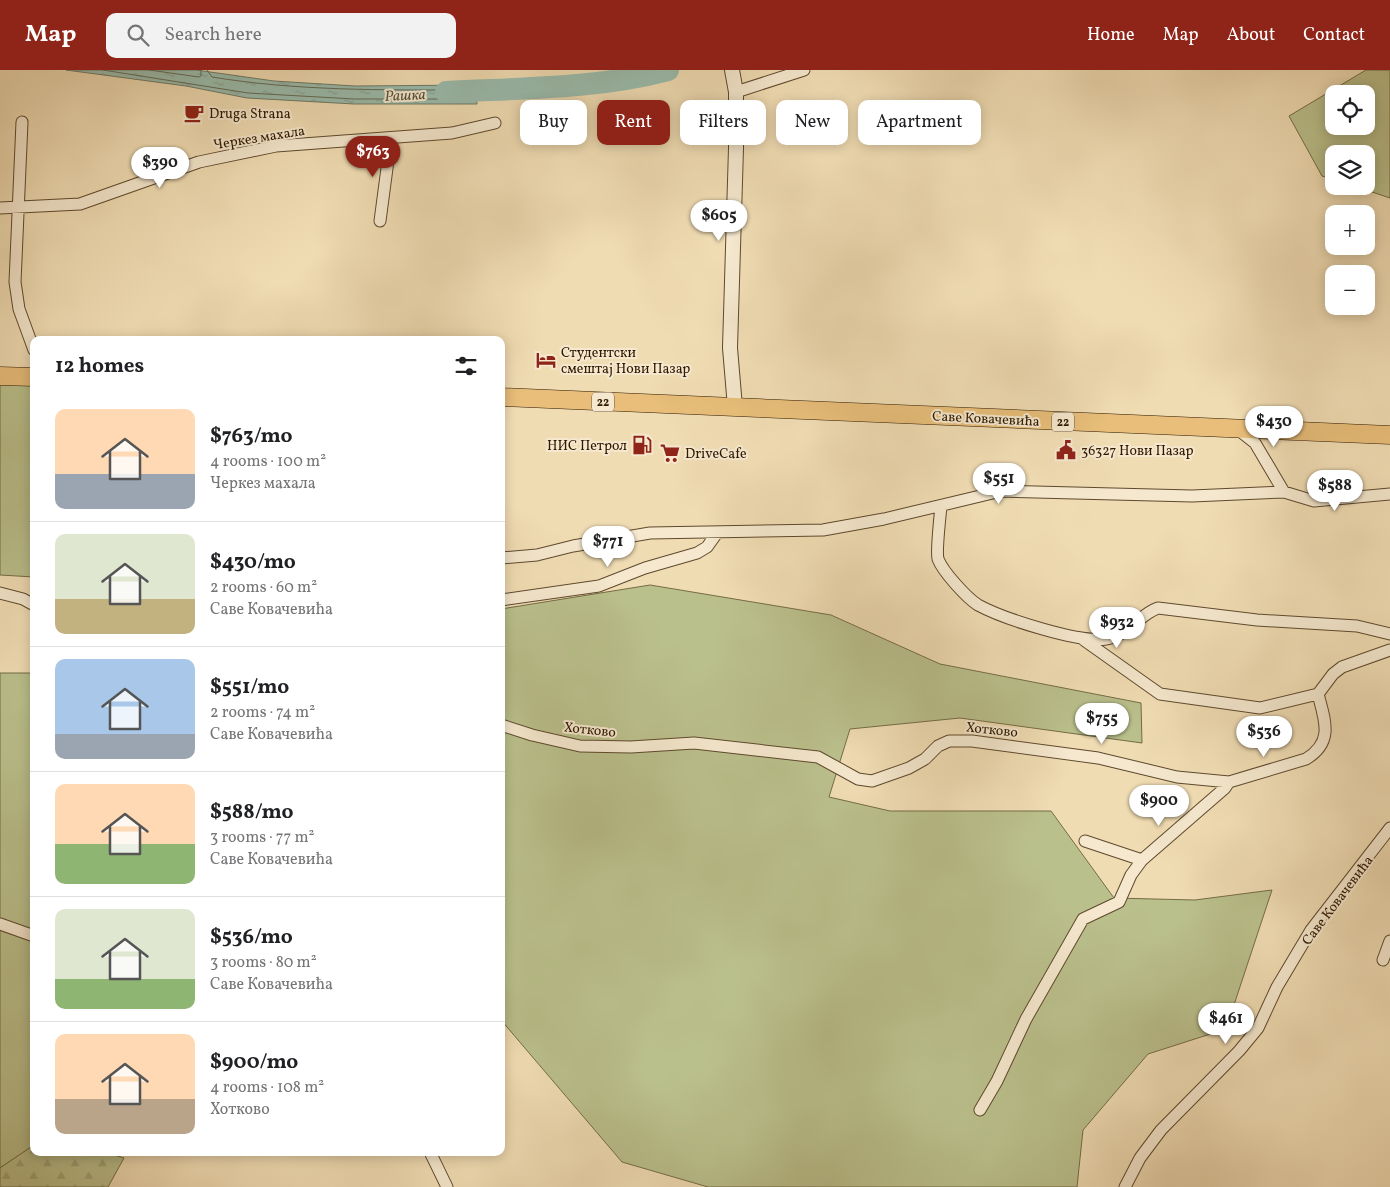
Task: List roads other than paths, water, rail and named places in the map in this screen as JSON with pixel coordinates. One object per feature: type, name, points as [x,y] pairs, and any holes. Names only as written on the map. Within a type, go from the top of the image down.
[{"type":"main road","points":[[0,376],[30,376]]},
{"type":"main road","name":"Саве Ковачевића","points":[[505,397],[1390,434]]},
{"type":"street","points":[[736,92],[804,70]]},
{"type":"street","points":[[733,71],[736,92],[730,348],[735,407]]},
{"type":"street","points":[[22,122],[15,282],[19,309],[30,339]]},
{"type":"street","name":"Черкез махала","points":[[0,208],[80,204],[199,162],[276,146],[452,134],[495,123]]},
{"type":"street","points":[[380,221],[391,138]]},
{"type":"street","points":[[1236,428],[1255,443],[1284,492]]},
{"type":"street","points":[[505,558],[537,556],[574,546],[650,533],[823,530],[941,506],[1001,491],[1192,496],[1284,492],[1314,501],[1390,494]]},
{"type":"street","points":[[941,506],[938,559],[957,586],[978,604],[1022,622],[1081,638],[1106,639],[1123,634],[1151,611],[1158,608],[1257,620],[1357,626],[1390,634]]},
{"type":"street","points":[[505,599],[599,586],[645,568],[697,553],[706,547],[717,533]]},
{"type":"street","points":[[0,593],[23,598],[30,602]]},
{"type":"street","points":[[1081,638],[1160,694],[1260,708],[1318,694],[1332,674],[1342,667],[1390,650]]},
{"type":"street","points":[[980,1110],[997,1081],[1026,1019],[1083,919],[1119,902],[1131,875],[1142,860],[1225,788],[1229,782],[1306,759],[1316,753],[1323,743],[1326,722],[1318,694]]},
{"type":"street","name":"Хотково","points":[[505,726],[532,735],[580,746],[631,747],[694,743],[818,757],[858,779],[872,781],[909,768],[924,759],[938,746],[949,741],[972,741],[1098,758],[1178,777],[1229,782]]},
{"type":"street","name":"Саве Ковачевића","points":[[1125,1187],[1140,1158],[1161,1130],[1258,1028],[1277,987],[1311,930],[1390,828]]},
{"type":"street","points":[[1085,841],[1142,860]]},
{"type":"street","points":[[0,924],[30,935]]},
{"type":"street","points":[[1383,960],[1390,941]]},
{"type":"street","points":[[433,1156],[447,1187]]},
{"type":"water","points":[[66,70],[196,70],[274,81],[355,86],[476,85],[477,104],[354,104],[247,98],[186,86]]},
{"type":"waterway","name":"Рашка","points":[[446,92],[586,84],[613,81],[668,70]]},
{"type":"place","name":"Druga Strana","points":[[194,113]]},
{"type":"place","name":"Студентски смештај Нови Пазар","points":[[546,360]]},
{"type":"place","name":"НИС Петрол","points":[[642,445]]},
{"type":"place","name":"36327 Нови Пазар","points":[[1066,450]]},
{"type":"place","name":"DriveCafe","points":[[670,453]]}]
